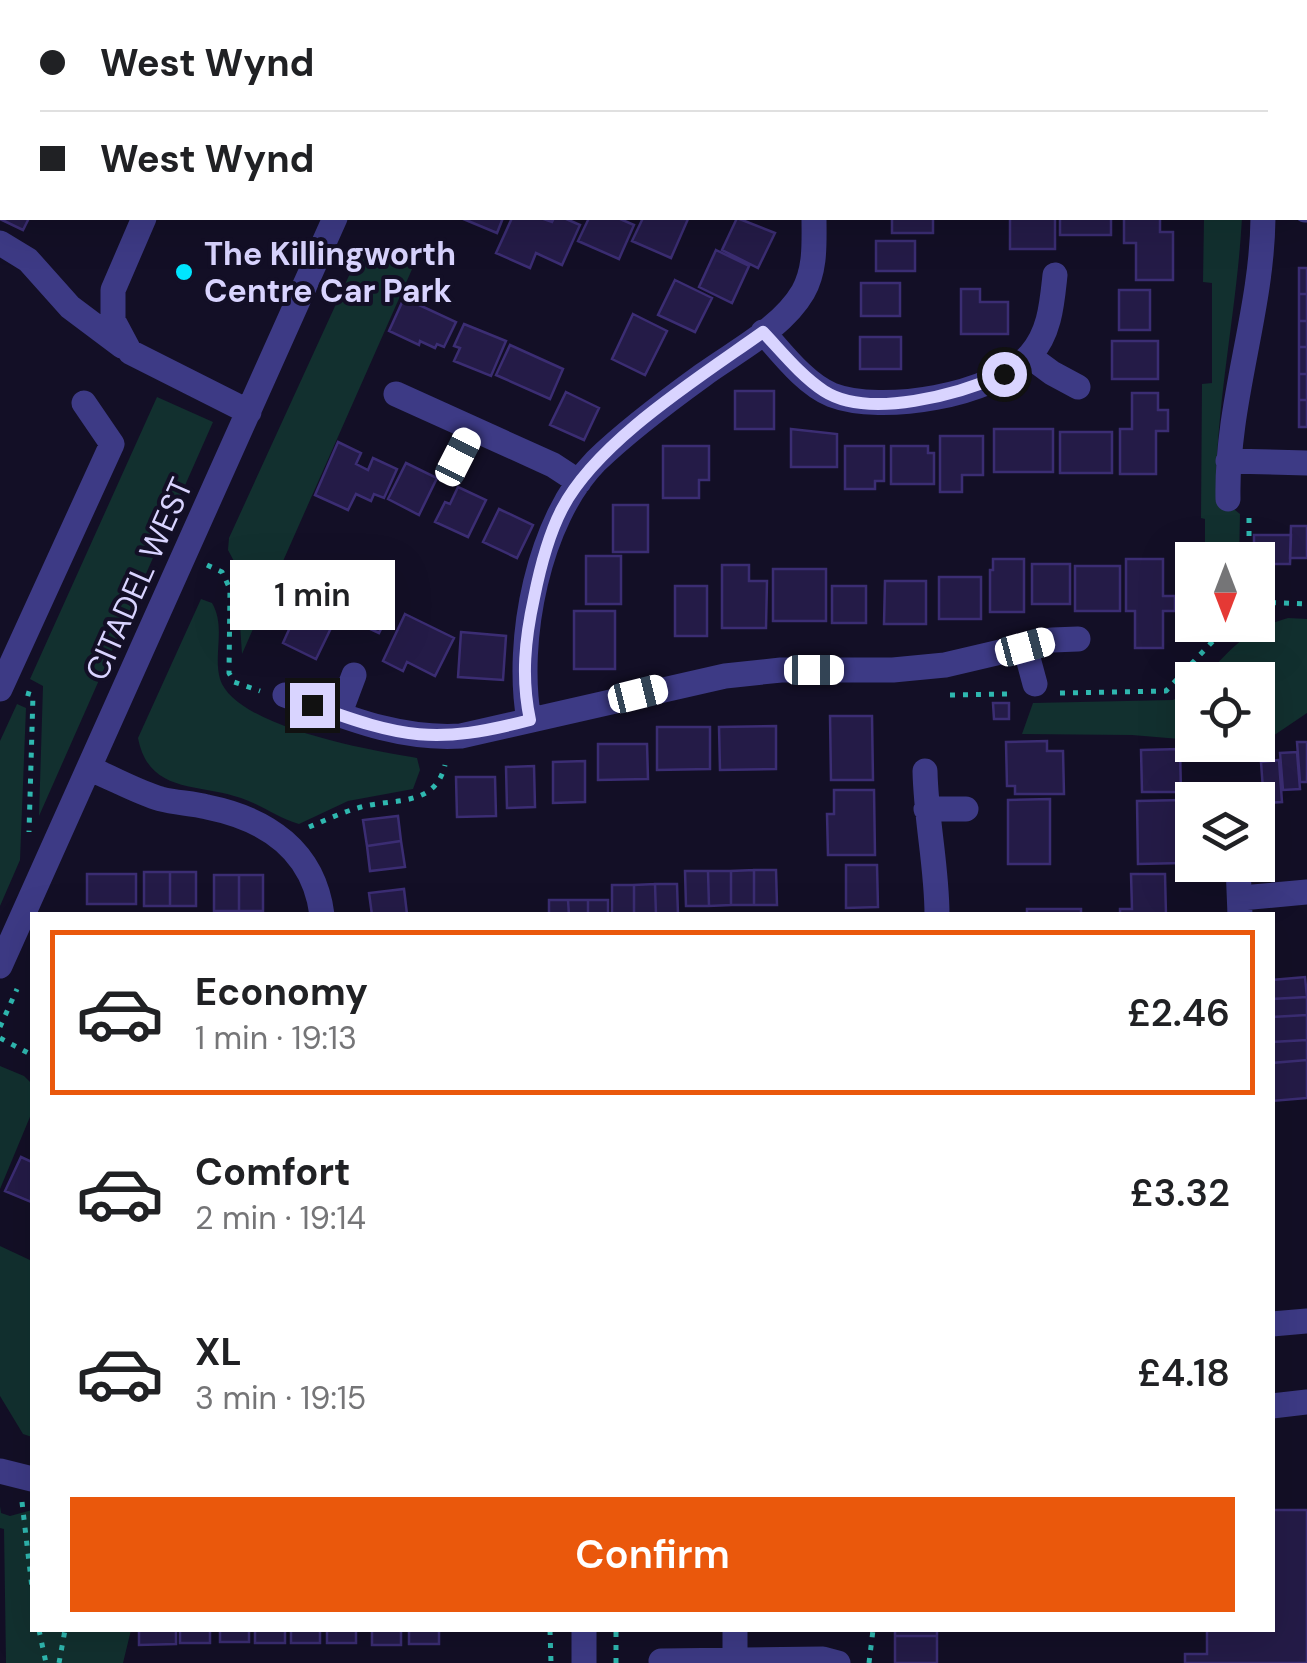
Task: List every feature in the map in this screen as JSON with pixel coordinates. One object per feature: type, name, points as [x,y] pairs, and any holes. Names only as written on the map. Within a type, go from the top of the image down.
[{"type":"street","points":[[130,352],[113,320],[113,290],[143,220]]},
{"type":"street","name":"CITADEL WEST","points":[[0,964],[334,220]]},
{"type":"street","points":[[530,720],[524,690],[527,626],[551,534],[579,482],[595,462],[657,410],[787,312],[803,292],[814,260],[814,220]]},
{"type":"street","points":[[1228,499],[1235,399],[1252,326],[1263,220]]},
{"type":"street","points":[[0,243],[28,260],[70,307],[130,352],[249,412]]},
{"type":"street","points":[[763,332],[798,370],[827,393],[854,401],[927,399],[1004,374],[1030,356],[1044,333],[1052,308],[1055,275]]},
{"type":"street","points":[[1030,356],[1052,374],[1078,386]]},
{"type":"street","points":[[396,394],[553,465],[579,482]]},
{"type":"street","points":[[0,689],[112,444],[84,403]]},
{"type":"street","points":[[458,457],[473,429]]},
{"type":"street","points":[[1228,461],[1307,462]]},
{"type":"street","points":[[285,695],[372,728],[445,736],[480,733],[726,676],[782,670],[928,667],[1078,638]]},
{"type":"street","points":[[1025,647],[1036,690]]},
{"type":"street","points":[[338,715],[354,675]]},
{"type":"street","points":[[90,768],[160,798],[211,807],[244,818],[291,846],[317,890],[321,912]]},
{"type":"street","points":[[925,771],[937,912]]},
{"type":"street","points":[[926,809],[966,809]]},
{"type":"street","points":[[1241,906],[1307,892]]},
{"type":"street","points":[[1275,1324],[1307,1321]]},
{"type":"street","points":[[1275,1406],[1307,1402]]},
{"type":"street","points":[[584,1632],[584,1663]]},
{"type":"street","points":[[735,1632],[735,1660]]},
{"type":"street","points":[[661,1661],[824,1659],[838,1663]]},
{"type":"path","points":[[1228,499],[1250,517],[1250,542]]},
{"type":"path","points":[[187,554],[228,578],[226,659],[234,682],[244,688],[285,695]]},
{"type":"path","points":[[1275,603],[1307,604]]},
{"type":"path","points":[[940,695],[1036,690],[1166,692],[1212,642]]},
{"type":"path","points":[[28,839],[34,696]]},
{"type":"path","points":[[291,846],[305,828],[362,807],[420,798],[434,788],[445,769],[445,736]]},
{"type":"path","points":[[0,1038],[30,1054]]},
{"type":"path","points":[[18,1476],[30,1575]]},
{"type":"path","points":[[39,1632],[46,1663]]},
{"type":"path","points":[[58,1663],[65,1632]]},
{"type":"path","points":[[550,1632],[552,1663]]},
{"type":"path","points":[[616,1632],[616,1663]]},
{"type":"path","points":[[869,1663],[872,1632]]},
{"type":"green space","points":[[1204,220],[1242,220],[1216,489],[1220,498],[1240,514],[1239,542],[1205,542],[1205,519],[1201,518],[1202,384],[1212,383],[1212,283],[1203,282]]},
{"type":"green space","points":[[363,245],[413,267],[242,654],[236,565],[228,550],[229,538]]},
{"type":"green space","points":[[157,397],[213,422],[39,816],[43,686],[30,679]]},
{"type":"green space","points":[[201,599],[212,603],[216,612],[218,670],[231,696],[251,711],[308,734],[417,758],[420,770],[413,789],[348,801],[299,824],[241,798],[177,783],[153,769],[138,738]]},
{"type":"green space","points":[[1288,618],[1307,619],[1307,713],[1275,735],[1275,662],[1219,662],[1239,642],[1275,642],[1275,623]]},
{"type":"green space","points":[[1173,700],[1175,739],[1022,734],[1033,703]]},
{"type":"green space","points":[[17,704],[26,708],[20,860],[0,906],[0,741]]},
{"type":"green space","points":[[0,1066],[30,1082],[30,1117],[0,1189]]},
{"type":"green space","points":[[0,1246],[30,1260],[30,1436],[23,1434],[0,1396]]},
{"type":"green space","points":[[0,1506],[1,1513],[10,1516],[30,1511],[30,1632],[131,1632],[123,1663],[6,1663],[4,1529],[0,1528]]},
{"type":"building","points":[[2,220],[28,220],[23,230]]},
{"type":"building","points":[[466,220],[502,220],[497,233]]},
{"type":"building","points":[[511,220],[569,220],[580,225],[562,265],[536,253],[530,268],[496,253]]},
{"type":"building","points":[[588,220],[623,220],[634,225],[619,259],[578,241]]},
{"type":"building","points":[[642,220],[688,220],[671,258],[632,241]]},
{"type":"building","points":[[736,220],[775,233],[758,268],[722,250]]},
{"type":"building","points":[[892,220],[933,220],[933,233],[892,233]]},
{"type":"building","points":[[1010,220],[1055,220],[1055,249],[1010,249]]},
{"type":"building","points":[[1060,220],[1111,220],[1111,235],[1060,235]]},
{"type":"building","points":[[1124,220],[1160,220],[1160,232],[1173,232],[1173,280],[1136,280],[1136,243],[1124,243]]},
{"type":"building","points":[[876,241],[915,241],[915,271],[876,271]]},
{"type":"building","points":[[716,250],[749,266],[732,303],[699,287]]},
{"type":"building","points":[[1299,268],[1307,268],[1307,294],[1299,294]]},
{"type":"building","points":[[675,280],[712,298],[695,332],[658,315]]},
{"type":"building","points":[[861,283],[900,283],[900,316],[861,316]]},
{"type":"building","points":[[961,289],[980,289],[980,302],[1008,302],[1008,334],[961,334]]},
{"type":"building","points":[[1119,290],[1150,290],[1150,330],[1119,330]]},
{"type":"building","points":[[1299,294],[1307,294],[1307,321],[1299,321]]},
{"type":"building","points":[[404,298],[456,322],[444,347],[437,344],[435,348],[420,341],[419,345],[389,331]]},
{"type":"building","points":[[633,314],[667,331],[645,375],[612,359]]},
{"type":"building","points":[[1299,321],[1307,321],[1307,347],[1299,347]]},
{"type":"building","points":[[464,324],[506,341],[491,376],[454,361],[460,348],[454,346]]},
{"type":"building","points":[[860,337],[901,337],[901,369],[860,369]]},
{"type":"building","points":[[1112,341],[1158,341],[1158,379],[1112,379]]},
{"type":"building","points":[[510,345],[563,369],[550,399],[496,375]]},
{"type":"building","points":[[1299,347],[1307,347],[1307,374],[1299,374]]},
{"type":"building","points":[[1299,374],[1307,374],[1307,400],[1299,400]]},
{"type":"building","points":[[735,391],[774,391],[774,429],[735,429]]},
{"type":"building","points":[[566,392],[599,408],[584,440],[550,425]]},
{"type":"building","points":[[1132,393],[1158,393],[1158,410],[1168,410],[1168,431],[1156,431],[1156,474],[1120,474],[1120,429],[1132,429]]},
{"type":"building","points":[[1299,400],[1307,400],[1307,427],[1299,427]]},
{"type":"building","points":[[791,429],[837,434],[837,467],[791,467]]},
{"type":"building","points":[[994,429],[1053,429],[1053,472],[994,472]]},
{"type":"building","points":[[1060,432],[1112,432],[1112,473],[1060,473]]},
{"type":"building","points":[[940,436],[983,436],[983,475],[962,475],[962,492],[940,492]]},
{"type":"building","points":[[338,442],[361,453],[356,464],[368,470],[373,458],[397,469],[384,498],[374,494],[371,501],[356,494],[348,510],[315,495]]},
{"type":"building","points":[[663,446],[709,446],[709,480],[699,480],[699,498],[663,498]]},
{"type":"building","points":[[845,446],[884,446],[884,481],[875,481],[875,489],[845,489]]},
{"type":"building","points":[[891,446],[928,446],[928,453],[934,453],[934,484],[891,484]]},
{"type":"building","points":[[406,463],[437,478],[419,515],[388,499]]},
{"type":"building","points":[[458,487],[486,500],[468,537],[435,522]]},
{"type":"building","points":[[613,505],[648,505],[648,552],[613,552]]},
{"type":"building","points":[[499,509],[533,525],[517,558],[483,542]]},
{"type":"building","points":[[1291,526],[1307,526],[1307,558],[1290,558]]},
{"type":"building","points":[[1254,535],[1291,535],[1290,564],[1275,564],[1275,542],[1254,542]]},
{"type":"building","points":[[586,556],[621,556],[621,604],[586,604]]},
{"type":"building","points":[[993,559],[1024,559],[1024,612],[990,612]]},
{"type":"building","points":[[1126,559],[1163,559],[1163,596],[1175,596],[1175,611],[1163,611],[1163,648],[1135,648],[1135,611],[1126,611]]},
{"type":"building","points":[[1032,564],[1070,564],[1070,604],[1032,604]]},
{"type":"building","points":[[722,565],[749,565],[749,581],[767,581],[766,628],[722,628]]},
{"type":"building","points":[[1075,566],[1120,566],[1120,611],[1075,611]]},
{"type":"building","points":[[773,569],[826,569],[826,621],[773,621]]},
{"type":"building","points":[[322,570],[393,605],[379,633],[306,604]]},
{"type":"building","points":[[939,577],[981,577],[981,619],[939,619]]},
{"type":"building","points":[[885,581],[926,581],[926,624],[884,624]]},
{"type":"building","points":[[675,586],[707,586],[707,636],[675,636]]},
{"type":"building","points":[[832,586],[866,586],[866,623],[832,623]]},
{"type":"building","points":[[574,611],[615,611],[615,669],[574,669]]},
{"type":"building","points":[[297,612],[331,628],[316,659],[283,643]]},
{"type":"building","points":[[405,614],[454,638],[435,676],[407,662],[403,671],[383,661]]},
{"type":"building","points":[[461,632],[506,636],[503,680],[458,677]]},
{"type":"building","points":[[993,703],[1009,703],[1009,719],[994,719]]},
{"type":"building","points":[[830,716],[872,716],[873,780],[831,780]]},
{"type":"building","points":[[776,726],[776,769],[720,770],[719,727]]},
{"type":"building","points":[[657,727],[710,727],[710,769],[657,770]]},
{"type":"building","points":[[1047,741],[1047,751],[1063,751],[1064,794],[1015,794],[1015,786],[1007,786],[1006,742]]},
{"type":"building","points":[[1297,742],[1307,742],[1307,782],[1300,782]]},
{"type":"building","points":[[598,744],[647,744],[648,779],[598,780]]},
{"type":"building","points":[[1175,749],[1181,782],[1175,782],[1175,792],[1142,792],[1141,750]]},
{"type":"building","points":[[1297,752],[1300,789],[1283,790],[1280,753]]},
{"type":"building","points":[[1279,760],[1282,802],[1275,802],[1275,782],[1262,782],[1261,762]]},
{"type":"building","points":[[585,761],[585,802],[553,803],[553,762]]},
{"type":"building","points":[[534,766],[535,807],[507,808],[506,767]]},
{"type":"building","points":[[456,777],[495,777],[496,816],[457,817]]},
{"type":"building","points":[[834,790],[874,790],[875,855],[828,855],[827,814],[834,814]]},
{"type":"building","points":[[1050,799],[1050,864],[1008,864],[1008,800]]},
{"type":"building","points":[[1175,800],[1175,863],[1138,864],[1137,801]]},
{"type":"building","points":[[398,816],[401,841],[367,846],[363,820]]},
{"type":"building","points":[[401,841],[405,867],[370,871],[367,846]]},
{"type":"building","points":[[846,865],[877,865],[878,907],[846,908]]},
{"type":"building","points":[[754,870],[776,870],[777,905],[754,905]]},
{"type":"building","points":[[754,870],[754,905],[731,905],[731,871]]},
{"type":"building","points":[[685,871],[708,871],[709,906],[686,906]]},
{"type":"building","points":[[708,871],[731,871],[731,905],[709,906]]},
{"type":"building","points":[[144,872],[170,872],[170,906],[144,906]]},
{"type":"building","points":[[170,872],[196,872],[196,906],[170,906]]},
{"type":"building","points":[[87,874],[136,874],[136,904],[87,904]]},
{"type":"building","points":[[1131,874],[1165,874],[1166,912],[1120,912],[1132,909]]},
{"type":"building","points":[[214,875],[239,875],[239,911],[214,911]]},
{"type":"building","points":[[239,875],[263,875],[263,911],[239,911]]},
{"type":"building","points":[[655,884],[677,884],[678,912],[656,912]]},
{"type":"building","points":[[655,884],[656,912],[634,912],[634,885]]},
{"type":"building","points":[[612,885],[634,885],[634,912],[612,912]]},
{"type":"building","points":[[404,889],[407,912],[372,912],[369,893]]},
{"type":"building","points":[[549,900],[568,900],[569,912],[549,912]]},
{"type":"building","points":[[568,900],[588,900],[588,912],[569,912]]},
{"type":"building","points":[[588,900],[608,900],[608,912],[588,912]]},
{"type":"building","points":[[1027,909],[1081,909],[1081,912]]},
{"type":"building","points":[[1305,977],[1307,997],[1275,999],[1275,980]]},
{"type":"building","points":[[1307,997],[1307,1015],[1275,1017],[1275,999]]},
{"type":"building","points":[[1307,1015],[1307,1040],[1275,1042],[1275,1017]]},
{"type":"building","points":[[1307,1040],[1307,1060],[1275,1063],[1275,1042]]},
{"type":"building","points":[[1307,1060],[1307,1098],[1275,1101],[1275,1063]]},
{"type":"building","points":[[21,1157],[30,1161],[30,1202],[5,1191]]},
{"type":"building","points":[[1275,1510],[1307,1510],[1307,1663],[1185,1663],[1185,1654],[1207,1654],[1207,1632],[1275,1632]]},
{"type":"building","points":[[139,1632],[176,1632],[176,1644],[139,1645]]},
{"type":"building","points":[[180,1632],[210,1632],[210,1643],[180,1643]]},
{"type":"building","points":[[220,1632],[249,1632],[249,1642],[220,1642]]},
{"type":"building","points":[[255,1632],[285,1632],[285,1643],[255,1643]]},
{"type":"building","points":[[291,1632],[320,1632],[320,1643],[291,1643]]},
{"type":"building","points":[[327,1632],[356,1632],[356,1643],[327,1643]]},
{"type":"building","points":[[372,1632],[401,1632],[401,1645],[372,1645]]},
{"type":"building","points":[[409,1632],[439,1632],[439,1644],[409,1644]]},
{"type":"building","points":[[895,1632],[937,1632],[937,1636],[895,1636]]},
{"type":"building","points":[[895,1636],[937,1636],[937,1663],[895,1663]]},
{"type":"place","name":"The Killingworth Centre Car Park","points":[[184,272]]},
{"type":"route","points":[[312,705],[372,728],[425,736],[480,733],[530,720],[524,690],[527,626],[536,584],[562,508],[595,462],[683,390],[763,332],[798,370],[827,393],[854,401],[927,399],[979,386],[1004,374]]}]
